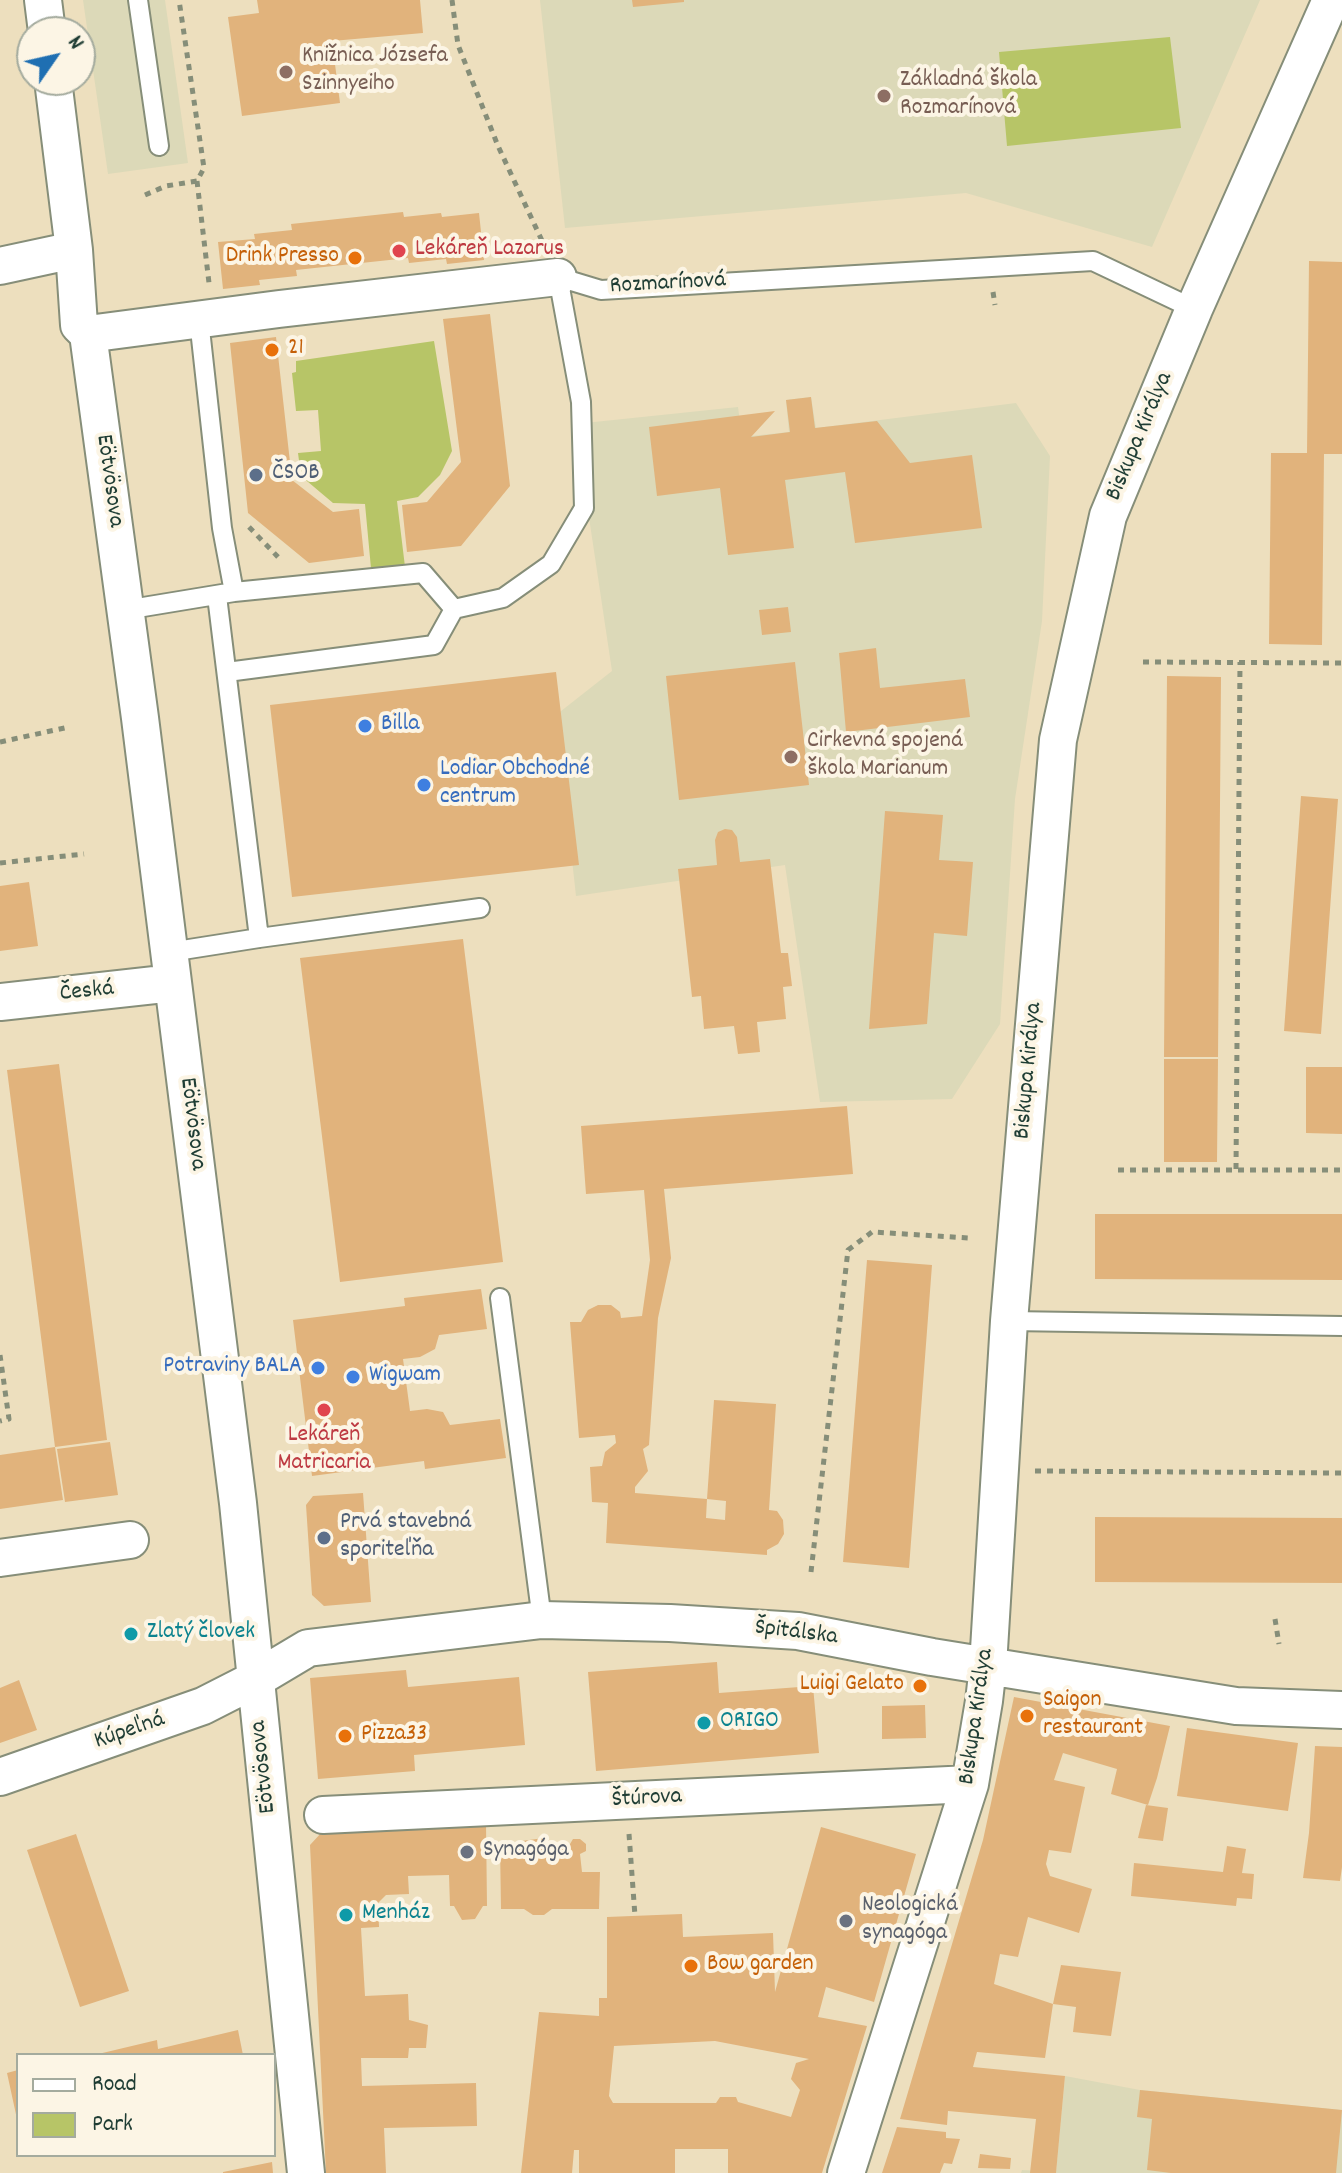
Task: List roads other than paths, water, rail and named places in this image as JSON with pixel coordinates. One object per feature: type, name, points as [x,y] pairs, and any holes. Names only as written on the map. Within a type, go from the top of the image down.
[{"type":"street","name":"Biskupa Királya","points":[[846,2173],[970,1784],[988,1666],[1009,1321],[1058,740],[1108,516],[1194,309],[1331,0]]},
{"type":"street","name":"Eötvösova","points":[[55,96],[74,250],[79,325],[88,334],[238,1503],[306,2173]]},
{"type":"street","points":[[0,266],[74,250]]},
{"type":"street","name":"Rozmarínová","points":[[88,334],[558,277]]},
{"type":"street","name":"Česká","points":[[0,1002],[171,967]]},
{"type":"street","points":[[0,1558],[130,1540]]},
{"type":"street","name":"Špitálska","points":[[256,1679],[308,1648],[542,1620],[670,1623],[798,1631],[988,1666],[1236,1706],[1342,1710]]},
{"type":"street","name":"Kúpeľná","points":[[0,1777],[203,1706],[256,1679]]},
{"type":"street","name":"Štúrova","points":[[323,1815],[970,1784]]},
{"type":"lane","points":[[138,0],[159,146]]},
{"type":"lane","name":"Rozmarínová","points":[[558,277],[601,290],[1093,261],[1194,309]]},
{"type":"lane","points":[[227,672],[434,645],[454,609],[503,598],[551,564],[584,508],[581,402],[558,277]]},
{"type":"lane","points":[[199,320],[222,528],[227,672],[259,938]]},
{"type":"lane","points":[[125,610],[225,594],[423,573],[454,609]]},
{"type":"lane","points":[[171,967],[259,938],[480,908]]},
{"type":"lane","points":[[500,1298],[542,1620]]},
{"type":"lane","points":[[1009,1321],[1342,1326]]},
{"type":"place","name":"Knižnica Józsefa Szinnyeiho","points":[[286,72]]},
{"type":"place","name":"Základná škola Rozmarínová","points":[[884,96]]},
{"type":"place","name":"Lekáreň Lazarus","points":[[399,251]]},
{"type":"place","name":"Drink Presso","points":[[355,258]]},
{"type":"place","name":"21","points":[[272,350]]},
{"type":"place","name":"ČSOB","points":[[256,475]]},
{"type":"place","name":"Billa","points":[[365,726]]},
{"type":"place","name":"Cirkevná spojená škola Marianum","points":[[791,757]]},
{"type":"place","name":"Lodiar Obchodné centrum","points":[[424,785]]},
{"type":"place","name":"Potraviny BALA","points":[[318,1368]]},
{"type":"place","name":"Wigwam","points":[[353,1377]]},
{"type":"place","name":"Lekáreň Matricaria","points":[[324,1410]]},
{"type":"place","name":"Prvá stavebná sporiteľňa","points":[[324,1538]]},
{"type":"place","name":"Zlatý človek","points":[[131,1634]]},
{"type":"place","name":"Luigi Gelato","points":[[920,1686]]},
{"type":"place","name":"Saigon restaurant","points":[[1027,1716]]},
{"type":"place","name":"ORIGO","points":[[704,1723]]},
{"type":"place","name":"Pizza33","points":[[345,1736]]},
{"type":"place","name":"Synagóga","points":[[467,1852]]},
{"type":"place","name":"Menház","points":[[346,1915]]},
{"type":"place","name":"Neologická synagóga","points":[[846,1921]]},
{"type":"place","name":"Bow garden","points":[[691,1966]]}]
